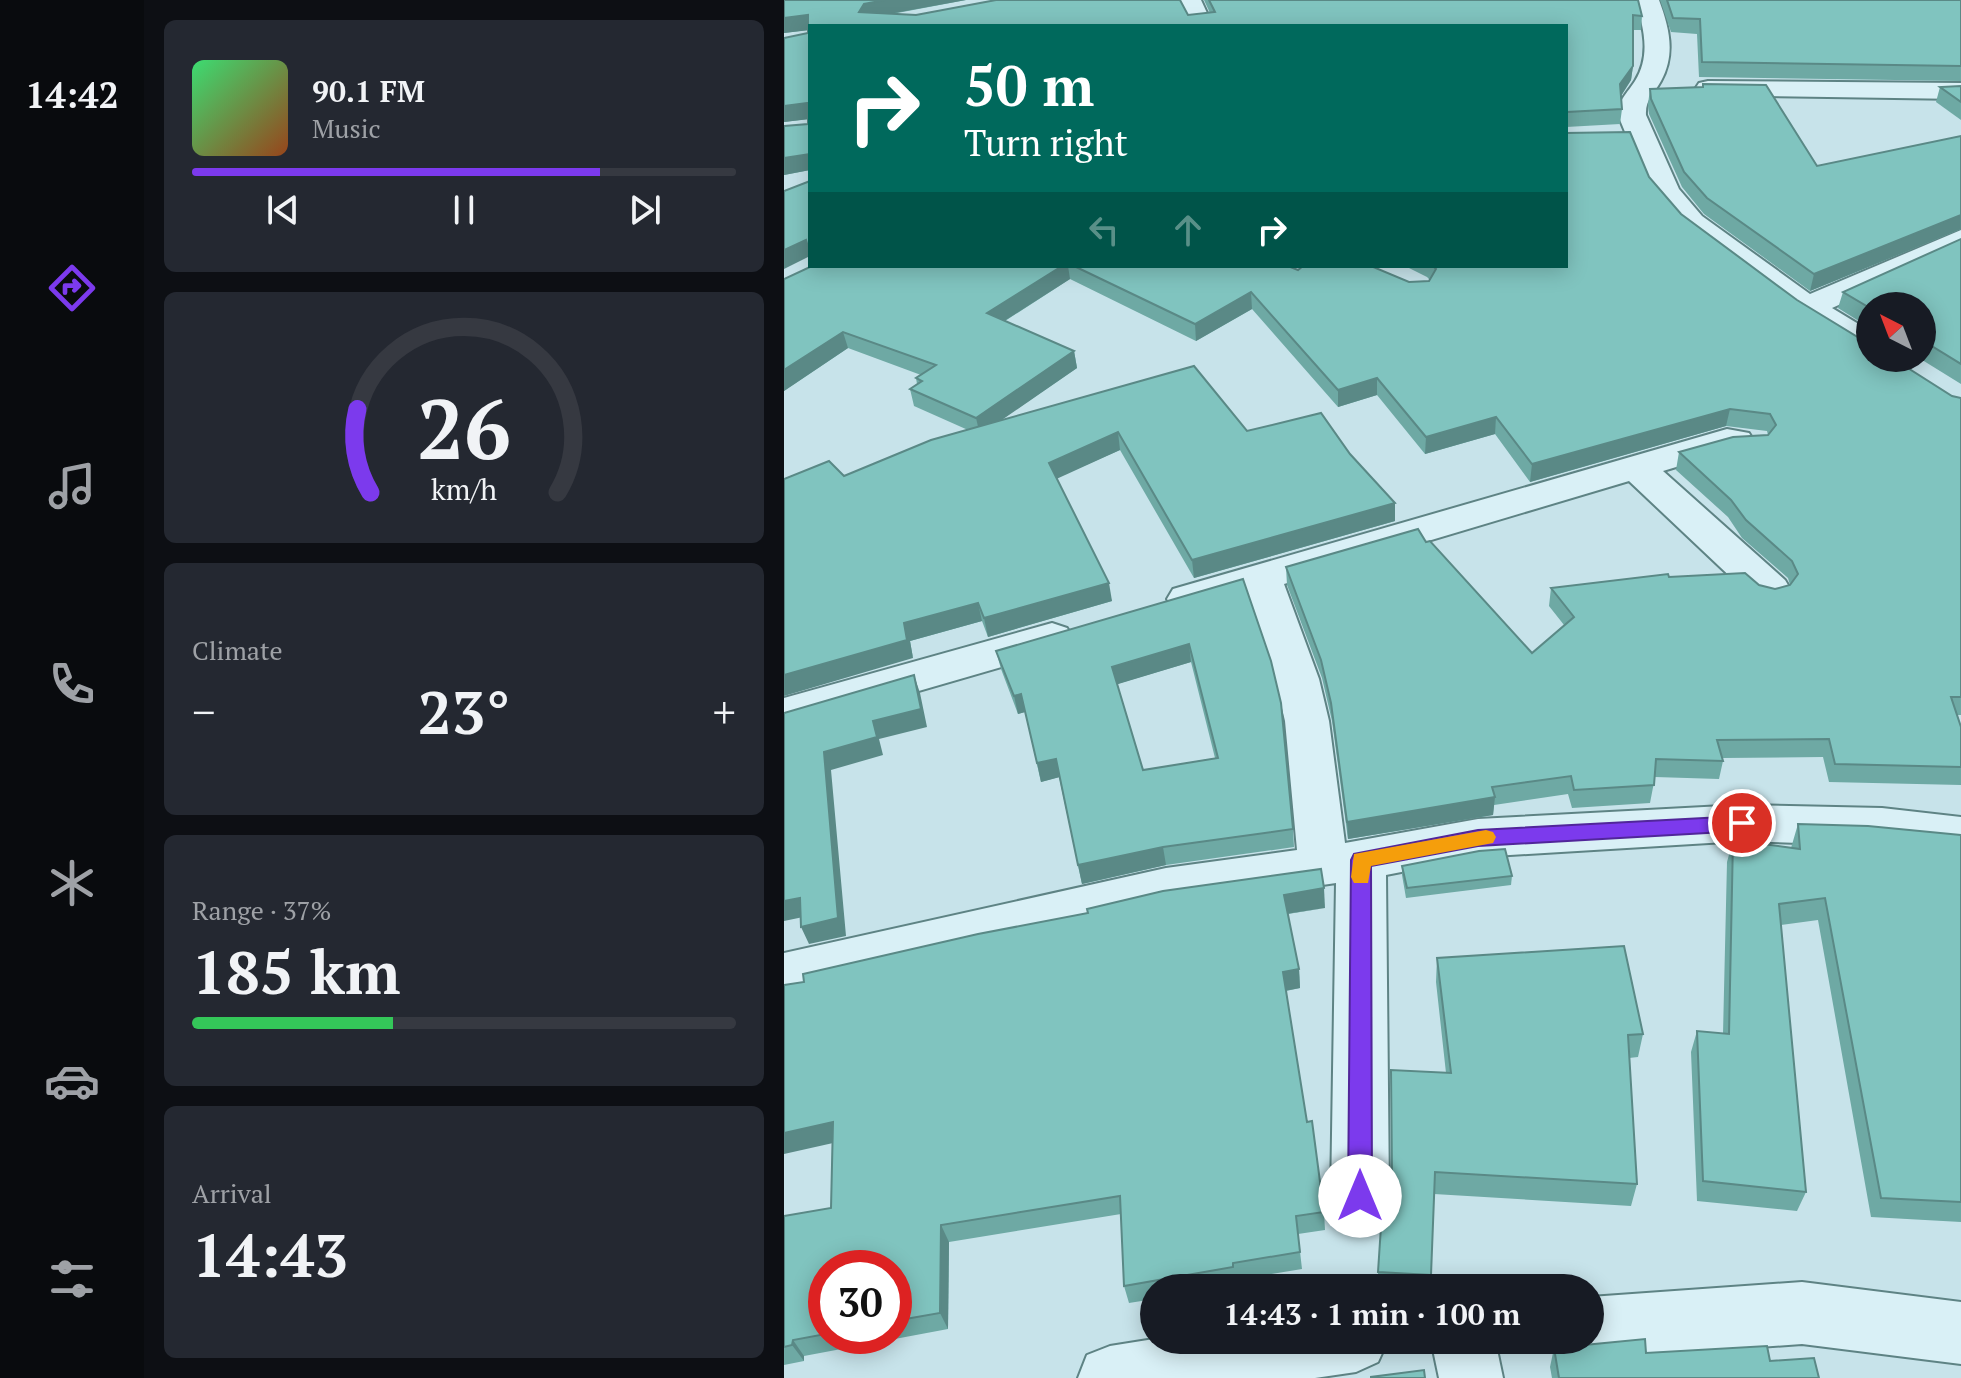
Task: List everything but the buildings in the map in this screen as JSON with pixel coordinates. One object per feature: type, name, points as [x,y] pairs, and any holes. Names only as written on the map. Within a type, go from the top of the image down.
[{"type":"street","points":[[1189,0],[1200,24]]},
{"type":"street","points":[[1647,0],[1658,30],[1660,46],[1646,88],[1632,102],[1632,115],[1625,136],[1691,222],[1807,307],[1856,337]]},
{"type":"street","points":[[1646,88],[1961,91]]},
{"type":"street","points":[[1807,307],[1961,239]]},
{"type":"street","points":[[1158,607],[1727,440],[1751,441]]},
{"type":"street","points":[[1636,467],[1770,590]]},
{"type":"street","points":[[1261,578],[1297,679],[1342,862],[1360,1196]]},
{"type":"street","points":[[784,714],[1085,628]]},
{"type":"street","points":[[784,975],[1166,888],[1478,838],[1742,823],[1882,827],[1961,836]]},
{"type":"street","points":[[1604,1327],[1802,1313],[1961,1333]]},
{"type":"street","points":[[1110,1378],[1265,1354]]},
{"type":"street","points":[[1466,1354],[1471,1378]]},
{"type":"slow traffic","points":[[1361,877],[1361,860],[1486,837]]},
{"type":"route","points":[[1360,1196],[1361,860],[1478,838],[1742,823]]}]
